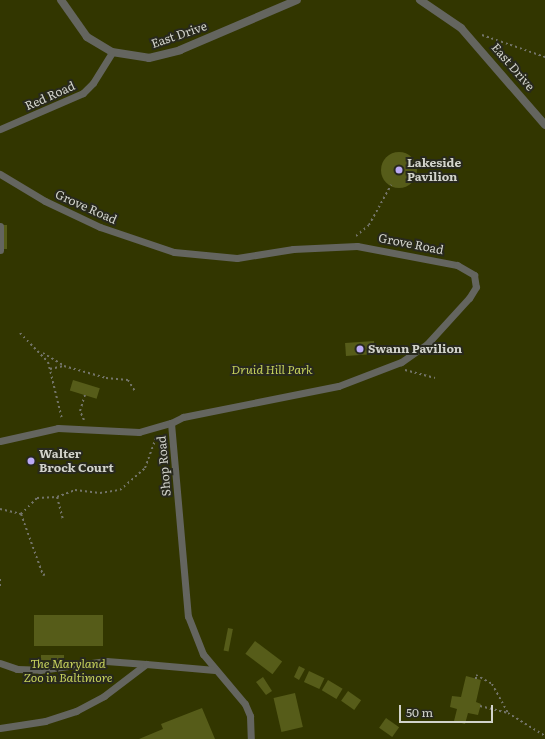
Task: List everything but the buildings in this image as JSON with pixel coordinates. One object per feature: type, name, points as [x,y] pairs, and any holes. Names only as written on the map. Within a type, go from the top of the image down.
[{"type":"street","name":"East Drive","points":[[61,0],[87,37],[112,52],[136,58],[164,54],[297,0]]},
{"type":"street","name":"East Drive","points":[[420,0],[461,28],[545,125]]},
{"type":"lane","name":"Red Road","points":[[0,129],[83,93],[94,83],[112,52]]},
{"type":"lane","name":"Grove Road","points":[[0,174],[45,202],[100,227],[174,252],[237,258],[344,245],[389,250],[457,265],[474,275],[476,287],[469,298],[427,344],[399,363],[338,386],[183,417],[171,424]]},
{"type":"lane","points":[[0,226],[0,250]]},
{"type":"lane","name":"Shop Road","points":[[0,441],[58,428],[138,432],[171,424],[185,600],[203,654],[245,704],[250,716],[251,739]]},
{"type":"lane","points":[[0,663],[16,669],[40,670],[106,661],[215,670]]},
{"type":"lane","points":[[0,728],[45,721],[76,711],[104,696],[146,664]]},
{"type":"path","points":[[482,35],[545,57]]},
{"type":"path","points":[[344,245],[369,225],[391,185]]},
{"type":"path","points":[[20,333],[41,352],[64,366],[106,378],[128,380],[136,391]]},
{"type":"path","points":[[41,352],[50,369],[62,420]]},
{"type":"path","points":[[399,363],[409,372],[434,378]]},
{"type":"path","points":[[50,369],[64,366]]},
{"type":"path","points":[[80,410],[85,395]]},
{"type":"path","points":[[21,514],[36,498],[57,497],[75,490],[109,493],[131,483],[149,462],[157,428]]},
{"type":"path","points":[[57,497],[63,519]]},
{"type":"path","points":[[0,509],[21,514]]},
{"type":"path","points":[[21,514],[43,575],[47,574]]},
{"type":"path","points":[[0,579],[0,589]]},
{"type":"path","points":[[476,679],[476,675],[492,684],[508,714]]},
{"type":"path","points":[[480,706],[508,714],[545,736]]},
{"type":"green space","name":"Druid Hill Park","points":[[0,0],[545,0],[545,739],[0,739]]},
{"type":"place","name":"Lakeside Pavilion","points":[[399,170]]},
{"type":"place","name":"Swann Pavilion","points":[[360,349]]},
{"type":"place","name":"Walter Brock Court","points":[[31,461]]},
{"type":"park label","name":"The Maryland Zoo in Baltimore","points":[[68,671]]}]
